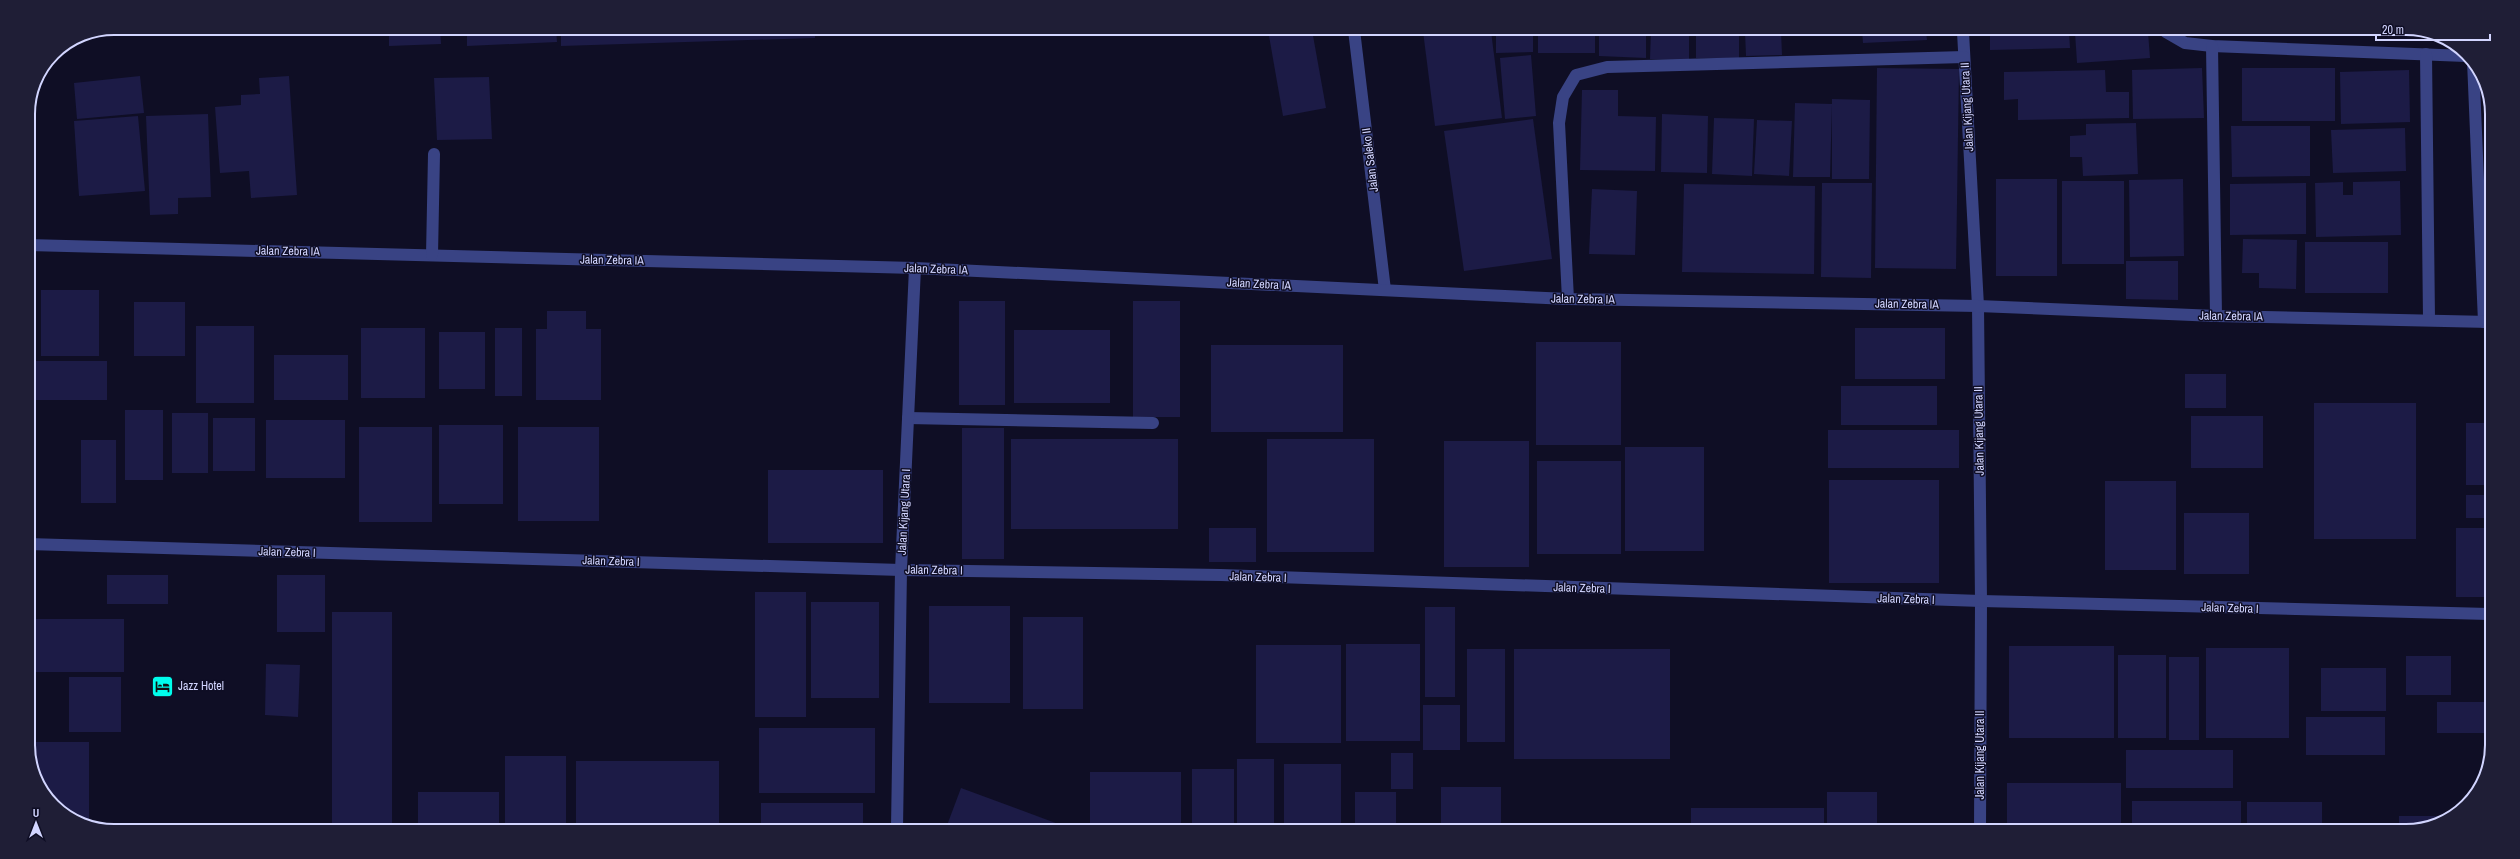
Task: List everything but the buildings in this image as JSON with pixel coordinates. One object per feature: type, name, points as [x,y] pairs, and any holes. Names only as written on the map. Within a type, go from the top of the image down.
[{"type":"street","name":"Jalan Saleko II","points":[[1355,35],[1385,290]]},
{"type":"street","name":"Jalan Kijang Utara II","points":[[1963,35],[1978,306],[1981,601],[1980,824]]},
{"type":"street","points":[[2171,35],[2185,43],[2212,46],[2459,56]]},
{"type":"street","points":[[2212,46],[2216,316]]},
{"type":"street","points":[[2426,54],[2429,319]]},
{"type":"street","points":[[1568,299],[1559,123],[1563,97],[1576,75],[1607,67],[1964,57]]},
{"type":"street","points":[[2474,73],[2485,285]]},
{"type":"street","points":[[432,255],[434,154]]},
{"type":"street","name":"Jalan Zebra IA","points":[[35,245],[915,268],[1568,299],[1978,306],[2216,316],[2429,319],[2485,322]]},
{"type":"street","name":"Jalan Kijang Utara I","points":[[897,824],[901,570],[915,268]]},
{"type":"street","points":[[908,418],[1153,423]]},
{"type":"street","name":"Jalan Zebra I","points":[[35,544],[901,570],[1221,575],[1981,601],[2485,614]]},
{"type":"place","name":"Jazz Hotel","points":[[162,686]]}]
